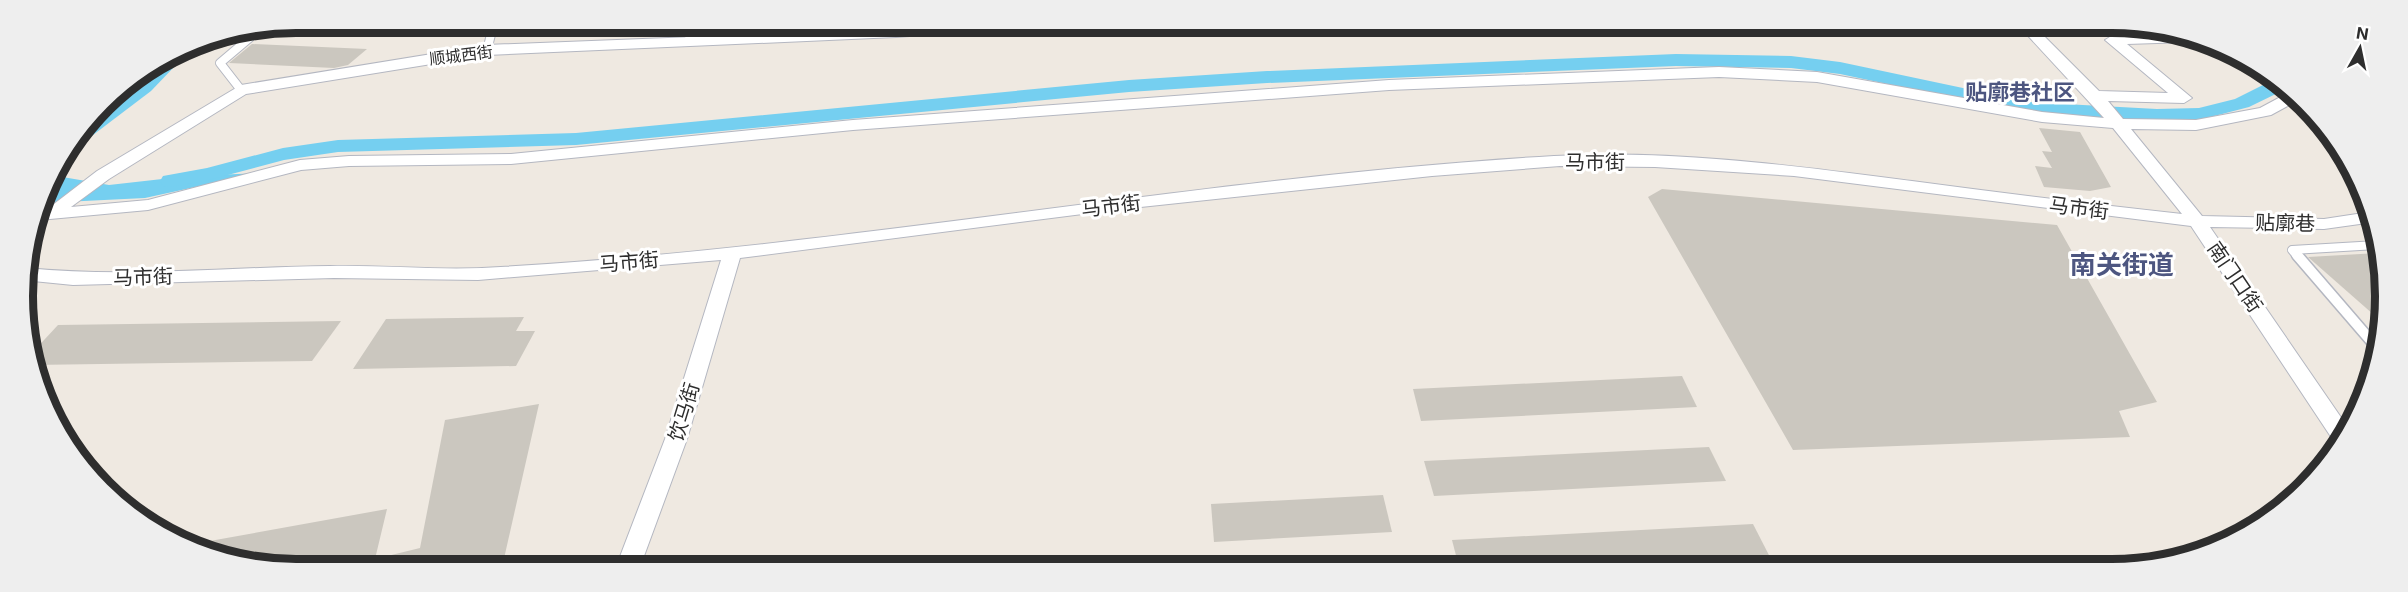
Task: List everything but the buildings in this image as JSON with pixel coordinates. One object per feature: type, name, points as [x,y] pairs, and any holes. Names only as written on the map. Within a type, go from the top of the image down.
[{"type":"street","name":"顺城西街","points":[[45,217],[103,175],[241,90],[488,50],[688,42],[823,33]]},
{"type":"street","name":"南门口街","points":[[2033,33],[2095,96],[2197,221],[2339,430]]},
{"type":"street","points":[[2095,96],[2184,98],[2113,39],[2164,38]]},
{"type":"street","points":[[45,217],[148,205],[300,165],[349,161],[511,159],[853,125],[1229,95],[1401,85],[1719,72],[1817,77],[2042,117],[2119,124],[2196,125],[2265,112],[2287,100]]},
{"type":"street","name":"马市街","points":[[34,275],[73,279],[334,272],[478,273],[732,253],[1122,204],[1432,171],[1560,161],[1655,162],[1794,171],[2013,200],[2197,221]]},
{"type":"street","name":"贴廓巷","points":[[2197,221],[2324,224],[2363,218]]},
{"type":"street","name":"饮马街","points":[[631,559],[676,439],[732,253]]},
{"type":"lane","points":[[488,50],[492,33]]},
{"type":"lane","points":[[688,42],[693,33]]},
{"type":"lane","points":[[241,90],[220,63],[251,37]]},
{"type":"lane","points":[[2370,245],[2292,250],[2371,341]]},
{"type":"water","points":[[181,59],[151,91],[81,144],[110,110],[136,87]]},
{"type":"water","points":[[259,173],[145,198],[50,203],[62,177],[109,185],[189,176]]},
{"type":"waterway","points":[[171,181],[209,174],[283,154],[338,146],[576,139],[1129,86],[1267,77],[1676,60],[1791,62],[1840,68],[2029,108],[2157,115],[2199,114],[2242,103],[2273,88]]},
{"type":"district","name":"贴廓巷社区","points":[[2020,92]]},
{"type":"district","name":"南关街道","points":[[2122,265]]}]
